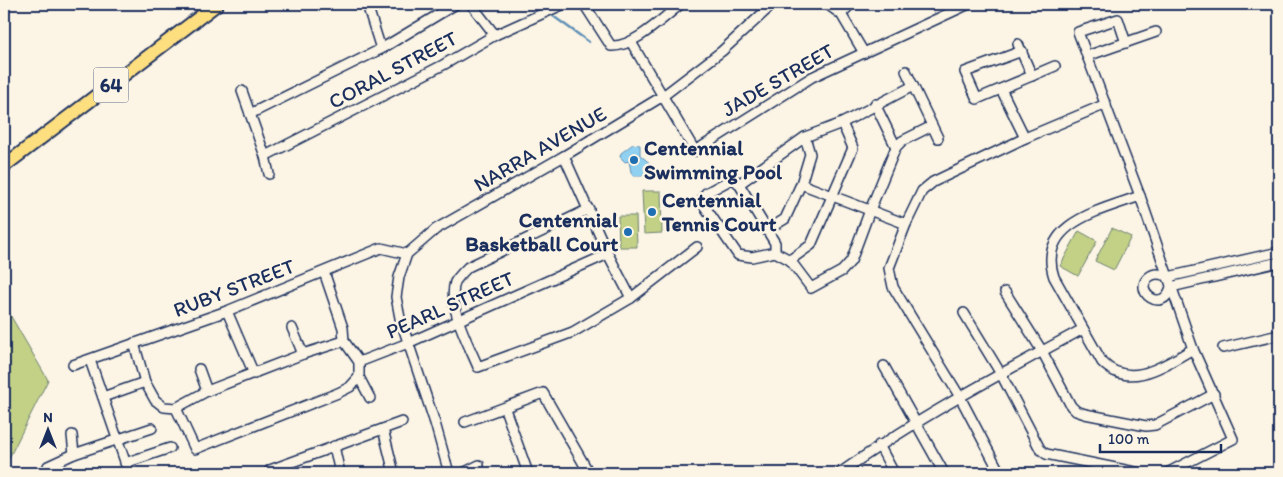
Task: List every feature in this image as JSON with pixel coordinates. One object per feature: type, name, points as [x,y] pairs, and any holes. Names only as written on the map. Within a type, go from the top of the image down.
[{"type":"main road","name":"64","points":[[4,166],[218,4]]},
{"type":"street","points":[[374,4],[370,11],[381,49]]},
{"type":"street","points":[[250,114],[381,49],[456,4]]},
{"type":"street","points":[[471,4],[495,35]]},
{"type":"street","name":"CORAL STREET","points":[[266,156],[443,65],[495,35],[564,4]]},
{"type":"street","points":[[584,4],[611,46],[631,42],[669,7],[681,4]]},
{"type":"street","name":"NARRA AVENUE","points":[[407,254],[436,229],[564,156],[663,96],[722,51],[774,4]]},
{"type":"street","points":[[827,4],[841,14],[864,53]]},
{"type":"street","points":[[841,14],[851,4]]},
{"type":"street","name":"JADE STREET","points":[[631,42],[695,151],[812,77],[969,4]]},
{"type":"street","points":[[1126,43],[1118,19],[1078,32],[1140,196],[1193,349],[1234,439],[1167,473]]},
{"type":"street","points":[[1086,56],[1156,32]]},
{"type":"street","points":[[1032,76],[1020,47],[965,72],[977,99],[1056,66]]},
{"type":"street","points":[[906,71],[938,138]]},
{"type":"street","points":[[739,184],[805,137],[842,123],[875,104],[913,86]]},
{"type":"street","points":[[1001,89],[1025,138]]},
{"type":"street","points":[[242,92],[266,156],[269,174]]},
{"type":"street","points":[[875,104],[896,147]]},
{"type":"street","points":[[1000,473],[960,397],[893,287],[889,268],[906,224],[922,191],[933,182],[1025,138],[1106,104]]},
{"type":"street","points":[[790,260],[811,245],[853,148],[842,123]]},
{"type":"street","points":[[776,252],[775,243],[735,180],[730,180],[706,194],[703,198],[703,204],[738,255],[752,257],[776,252],[790,260],[811,288],[842,271],[851,261],[896,147],[932,126]]},
{"type":"street","points":[[767,230],[785,219],[801,184],[810,154],[805,137]]},
{"type":"street","points":[[564,156],[608,254],[631,298]]},
{"type":"street","points":[[801,184],[906,224]]},
{"type":"street","points":[[1140,196],[1070,224],[1060,233],[1050,256],[1054,277],[1102,362],[1108,368],[1116,372],[1140,375],[1150,373],[1193,349]]},
{"type":"street","points":[[588,208],[468,267],[456,280],[454,304],[478,367],[573,332],[631,298],[698,247]]},
{"type":"street","name":"RUBY STREET","points":[[73,365],[227,311],[381,248],[407,254]]},
{"type":"street","points":[[1171,287],[1168,295],[1160,300],[1151,299],[1145,292],[1145,283],[1150,276],[1159,274],[1168,277],[1279,252]]},
{"type":"street","points":[[407,254],[399,277],[396,297],[400,318],[435,423],[449,473]]},
{"type":"street","name":"PEARL STREET","points":[[359,362],[459,321],[608,254]]},
{"type":"street","points":[[1171,287],[1279,262]]},
{"type":"street","points":[[324,272],[343,328],[344,341],[359,362],[360,377],[370,398]]},
{"type":"street","points":[[1005,292],[1042,351],[1071,406],[1076,411],[1146,426],[1155,425],[1214,394]]},
{"type":"street","points":[[227,311],[254,374]]},
{"type":"street","points":[[964,313],[1001,374],[1040,449],[1046,454],[1140,473]]},
{"type":"street","points":[[292,328],[303,354]]},
{"type":"street","points":[[840,473],[879,445],[960,397],[1083,329]]},
{"type":"street","points":[[1223,348],[1279,336]]},
{"type":"street","points":[[134,343],[145,382],[155,400],[164,408],[176,408],[207,391],[303,354],[344,341]]},
{"type":"street","points":[[90,360],[129,473]]},
{"type":"street","points":[[884,366],[944,473]]},
{"type":"street","points":[[199,368],[207,391]]},
{"type":"street","points":[[176,408],[195,450],[338,394],[350,387],[360,377]]},
{"type":"street","points":[[103,397],[145,382]]},
{"type":"street","points":[[465,422],[505,409],[543,393],[589,473]]},
{"type":"street","points":[[505,409],[528,473]]},
{"type":"street","points":[[270,470],[285,469],[334,446],[402,422]]},
{"type":"street","points":[[53,473],[48,466],[74,454],[152,428]]},
{"type":"street","points":[[383,429],[394,473]]},
{"type":"street","points":[[72,434],[74,454]]},
{"type":"street","points":[[879,445],[894,473]]},
{"type":"street","points":[[334,446],[340,473]]},
{"type":"street","points":[[125,463],[170,448]]},
{"type":"street","points":[[464,473],[479,465]]},
{"type":"green space","name":"Centennial Tennis Court","points":[[642,191],[661,191],[662,233],[644,234]]},
{"type":"green space","name":"Centennial Basketball Court","points":[[618,216],[636,216],[637,247],[619,247]]},
{"type":"green space","points":[[1112,228],[1131,237],[1114,270],[1095,261]]},
{"type":"green space","points":[[1079,231],[1097,241],[1078,276],[1060,266]]},
{"type":"green space","points":[[4,300],[9,313],[48,380],[4,468]]},
{"type":"water","name":"Centennial Swimming Pool","points":[[633,144],[640,145],[640,155],[652,165],[642,176],[634,176],[631,172],[629,161],[625,162],[620,157],[621,153]]},
{"type":"waterway","points":[[540,4],[545,9]]},
{"type":"waterway","points":[[553,16],[589,42]]},
{"type":"place","name":"Centennial Swimming Pool","points":[[634,160]]},
{"type":"place","name":"Centennial Tennis Court","points":[[652,212]]},
{"type":"place","name":"Centennial Basketball Court","points":[[628,232]]}]
